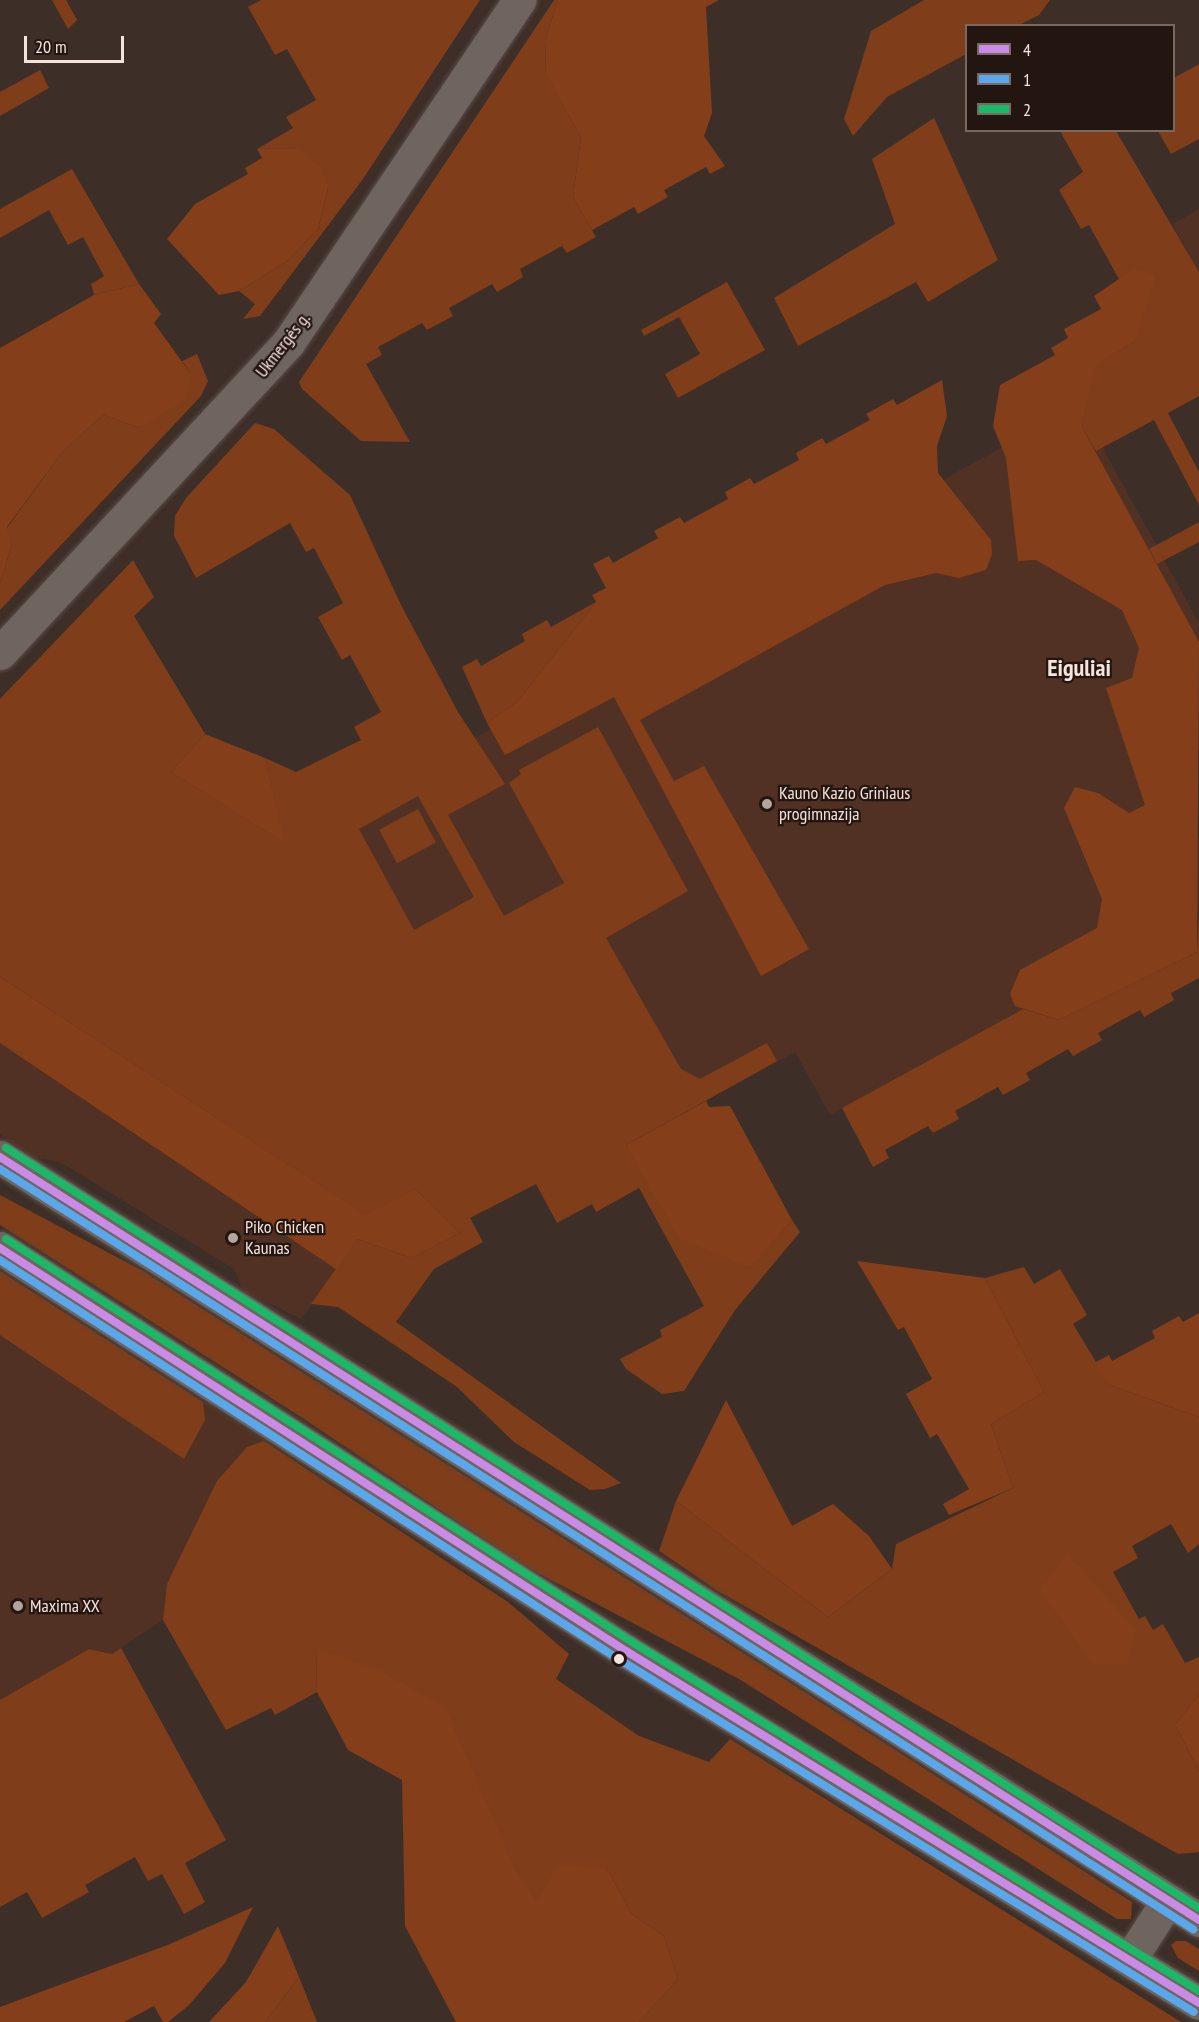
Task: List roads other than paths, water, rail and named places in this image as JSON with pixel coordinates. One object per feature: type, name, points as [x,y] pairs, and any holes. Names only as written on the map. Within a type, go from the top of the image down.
[{"type":"main road","name":"Ukmergės g.","points":[[0,653],[288,344],[519,0]]},
{"type":"main road","points":[[0,1156],[1199,1920]]},
{"type":"main road","points":[[0,1248],[626,1651],[1199,2003]]},
{"type":"main road","points":[[1130,1959],[1168,1900]]},
{"type":"place","name":"Kauno Kazio Griniaus progimnazija","points":[[767,804]]},
{"type":"place","name":"Piko Chicken Kaunas","points":[[233,1238]]},
{"type":"place","name":"Maxima XX","points":[[18,1606]]},
{"type":"district","name":"Eiguliai","points":[[1079,668]]}]
